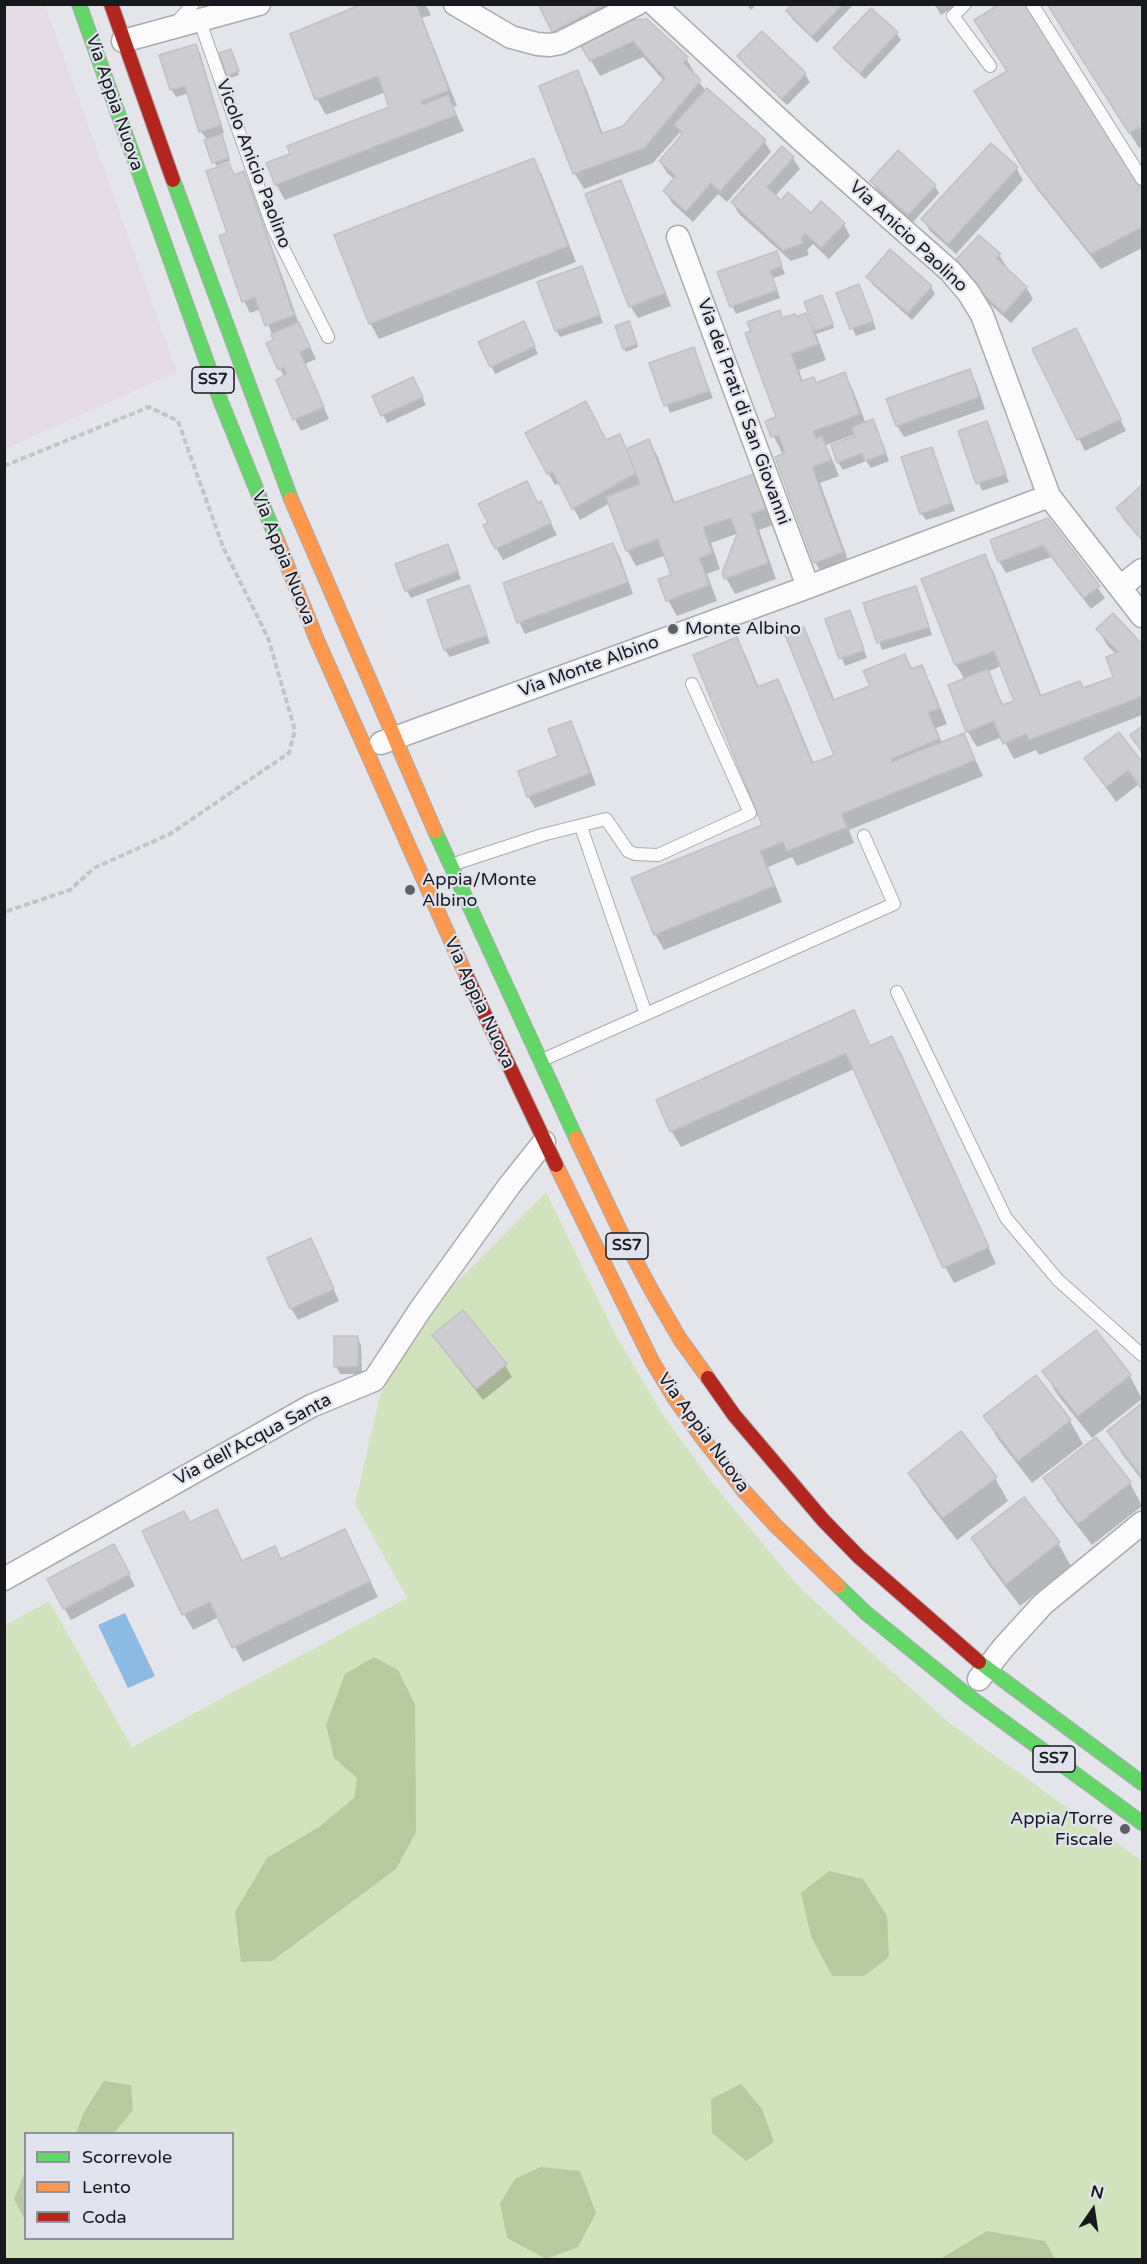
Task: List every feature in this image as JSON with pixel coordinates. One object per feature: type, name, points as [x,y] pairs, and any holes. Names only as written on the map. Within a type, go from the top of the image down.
[{"type":"main road","name":"Via Appia Nuova","points":[[79,4],[173,274],[225,413],[312,629],[432,901],[544,1142],[648,1353],[673,1396],[700,1435],[754,1502],[866,1613],[967,1695],[1143,1822]]},
{"type":"main road","name":"Via Appia Nuova","points":[[111,4],[203,264],[298,519],[539,1061],[637,1265],[680,1339],[734,1415],[823,1520],[859,1557],[897,1593],[987,1669],[1143,1783]]},
{"type":"street","points":[[123,41],[170,29],[196,13],[259,4]]},
{"type":"street","points":[[454,4],[511,37],[550,45],[560,43],[637,4]]},
{"type":"street","name":"Via Anicio Paolino","points":[[654,4],[798,137],[950,271],[968,292],[982,315],[1049,496],[1143,616]]},
{"type":"street","name":"Via dei Prati di San Giovanni","points":[[678,237],[808,588]]},
{"type":"street","name":"Via Monte Albino","points":[[366,749],[808,588],[1049,496]]},
{"type":"street","points":[[1120,587],[1143,570]]},
{"type":"street","name":"Via dell'Acqua Santa","points":[[4,1579],[311,1406],[374,1380],[515,1177],[544,1142]]},
{"type":"street","points":[[967,1695],[1002,1648],[1043,1604],[1143,1523]]},
{"type":"lane","points":[[965,4],[953,15],[990,66]]},
{"type":"lane","points":[[1032,4],[1143,179]]},
{"type":"lane","name":"Vicolo Anicio Paolino","points":[[196,13],[273,228],[328,337]]},
{"type":"lane","points":[[450,865],[542,835],[606,819],[628,851],[635,854],[658,855],[750,813],[692,684]]},
{"type":"lane","points":[[581,827],[646,1014]]},
{"type":"lane","points":[[539,1061],[894,904],[864,836]]},
{"type":"lane","points":[[897,992],[1006,1218],[1058,1280],[1143,1356]]},
{"type":"path","points":[[4,466],[149,407],[178,421],[223,547],[268,638],[295,730],[289,753],[170,834],[94,868],[70,890],[4,912]]},
{"type":"shaded area","points":[[4,5],[45,5],[177,372],[5,449]]},
{"type":"green space","points":[[546,1192],[615,1334],[665,1418],[713,1484],[798,1586],[948,1722],[1142,1861],[1142,2259],[5,2259],[4,1626],[49,1601],[132,1747],[407,1598],[355,1504],[380,1395],[427,1312]]},
{"type":"green space","points":[[374,1657],[398,1670],[415,1704],[416,1832],[396,1869],[272,1961],[241,1962],[235,1912],[267,1858],[319,1827],[354,1798],[357,1778],[334,1758],[326,1725],[345,1674]]},
{"type":"green space","points":[[829,1871],[863,1879],[887,1916],[889,1957],[864,1976],[832,1976],[811,1936],[801,1893]]},
{"type":"green space","points":[[104,2081],[131,2085],[133,2110],[115,2132],[76,2132],[84,2112]]},
{"type":"green space","points":[[741,2084],[762,2109],[774,2142],[746,2161],[712,2133],[711,2099]]},
{"type":"green space","points":[[541,2167],[580,2171],[596,2213],[578,2247],[546,2259],[507,2238],[500,2203],[516,2178]]},
{"type":"green space","points":[[24,2174],[24,2218],[14,2199]]},
{"type":"green space","points":[[987,2231],[1045,2241],[1055,2259],[940,2259]]},
{"type":"water","points":[[125,1613],[155,1676],[128,1688],[98,1625]]},
{"type":"building","points":[[362,4],[416,4],[449,90],[421,101],[422,105],[448,95],[456,115],[275,185],[266,163],[290,154],[287,146],[389,107],[378,76],[315,100],[290,34]]},
{"type":"building","points":[[538,4],[605,4],[552,32]]},
{"type":"building","points":[[792,4],[843,4],[812,36],[786,11]]},
{"type":"building","points":[[994,4],[1025,4],[1142,189],[1142,227],[1091,254],[1026,173],[974,91],[1007,71],[974,20],[995,7]]},
{"type":"building","points":[[1047,4],[1142,4],[1142,133],[1139,127],[1129,133]]},
{"type":"building","points":[[871,8],[898,32],[860,73],[833,48]]},
{"type":"building","points":[[647,19],[688,57],[683,63],[701,80],[644,148],[573,174],[539,86],[578,70],[601,134],[623,126],[665,78],[633,41],[590,61],[579,43],[620,21]]},
{"type":"building","points":[[762,31],[806,73],[782,99],[737,56]]},
{"type":"building","points":[[196,44],[221,125],[199,132],[185,86],[170,90],[159,55]]},
{"type":"building","points":[[231,49],[239,71],[227,76],[219,53]]},
{"type":"building","points":[[707,88],[766,140],[720,191],[711,183],[686,211],[663,191],[676,176],[659,161],[683,133],[674,125]]},
{"type":"building","points":[[222,134],[229,158],[212,163],[204,140]]},
{"type":"building","points":[[991,143],[1018,167],[948,244],[921,219]]},
{"type":"building","points":[[782,146],[794,157],[767,187],[781,200],[788,192],[811,213],[821,201],[845,223],[821,248],[805,233],[800,239],[804,243],[783,250],[731,202]]},
{"type":"building","points":[[898,150],[936,185],[908,215],[870,181]]},
{"type":"building","points":[[534,158],[568,246],[369,324],[334,235]]},
{"type":"building","points":[[229,163],[234,175],[244,171],[294,315],[265,326],[255,297],[242,302],[219,236],[227,233],[206,171]]},
{"type":"building","points":[[621,180],[665,293],[629,307],[585,194]]},
{"type":"building","points":[[979,235],[1001,254],[996,258],[1027,287],[1004,313],[951,265]]},
{"type":"building","points":[[890,249],[932,286],[908,313],[866,277]]},
{"type":"building","points":[[777,251],[782,266],[770,270],[777,290],[730,307],[717,272]]},
{"type":"building","points":[[582,266],[600,315],[555,331],[537,282]]},
{"type":"building","points":[[859,284],[873,321],[850,329],[836,293]]},
{"type":"building","points":[[822,295],[833,324],[815,331],[804,302]]},
{"type":"building","points":[[780,310],[782,318],[795,314],[796,317],[806,313],[818,344],[791,354],[801,381],[814,377],[816,383],[845,372],[860,414],[813,431],[816,439],[822,436],[831,460],[812,467],[843,552],[814,563],[775,457],[785,453],[779,435],[771,437],[765,421],[776,417],[745,333],[751,331],[747,322]]},
{"type":"building","points":[[524,321],[535,346],[490,367],[478,342]]},
{"type":"building","points":[[629,321],[637,344],[623,349],[615,326]]},
{"type":"building","points":[[299,322],[310,347],[300,352],[324,407],[293,420],[276,380],[287,374],[284,367],[278,370],[266,343],[273,340],[271,334]]},
{"type":"building","points":[[1076,328],[1121,419],[1077,440],[1032,349]]},
{"type":"building","points":[[694,347],[709,391],[664,406],[649,363]]},
{"type":"building","points":[[970,369],[979,397],[896,426],[886,399]]},
{"type":"building","points":[[413,377],[423,397],[381,416],[372,396]]},
{"type":"building","points":[[586,401],[606,440],[620,434],[636,473],[572,509],[553,472],[547,474],[525,433]]},
{"type":"building","points":[[873,419],[886,453],[865,461],[862,453],[837,463],[831,445],[855,436],[852,427]]},
{"type":"building","points":[[987,421],[1006,474],[976,484],[958,431]]},
{"type":"building","points":[[649,439],[673,503],[757,473],[770,507],[751,514],[768,563],[724,579],[722,573],[737,534],[731,518],[703,527],[712,553],[699,558],[709,585],[666,601],[658,579],[671,575],[658,539],[626,551],[606,497],[640,484],[626,449]]},
{"type":"building","points":[[932,447],[951,503],[920,514],[901,457]]},
{"type":"building","points":[[527,481],[538,503],[541,501],[551,523],[495,549],[483,525],[488,523],[478,504]]},
{"type":"building","points":[[1142,485],[1142,540],[1116,508]]},
{"type":"building","points":[[1048,518],[1100,586],[1083,598],[1043,545],[998,562],[990,540]]},
{"type":"building","points":[[613,543],[628,582],[517,623],[503,583]]},
{"type":"building","points":[[448,544],[458,571],[405,591],[395,564]]},
{"type":"building","points":[[985,554],[1040,696],[1080,681],[1083,688],[1113,677],[1106,657],[1119,652],[1096,629],[1113,613],[1142,644],[1142,696],[1029,740],[1026,734],[1003,744],[994,721],[966,732],[948,685],[988,669],[1002,705],[1014,701],[994,651],[955,665],[921,579]]},
{"type":"building","points":[[469,585],[487,635],[444,650],[427,600]]},
{"type":"building","points":[[916,586],[929,627],[877,643],[863,603]]},
{"type":"building","points":[[850,610],[864,650],[839,659],[825,619]]},
{"type":"building","points":[[804,627],[833,700],[870,686],[863,671],[905,654],[911,669],[922,665],[939,708],[928,712],[939,739],[891,759],[892,762],[964,733],[975,760],[841,814],[847,827],[787,851],[783,842],[760,851],[774,886],[654,935],[631,878],[762,825],[693,655],[737,637],[757,687],[778,679],[812,763],[834,755],[785,635]]},
{"type":"building","points":[[571,721],[590,773],[527,797],[518,771],[558,756],[548,729]]},
{"type":"building","points":[[1142,726],[1142,752],[1130,735]]},
{"type":"building","points":[[1119,732],[1142,762],[1142,789],[1128,770],[1106,787],[1084,758]]},
{"type":"building","points":[[854,1010],[870,1046],[892,1036],[989,1247],[943,1268],[846,1053],[670,1132],[656,1100]]},
{"type":"building","points":[[311,1238],[334,1289],[290,1309],[267,1258]]},
{"type":"building","points":[[463,1310],[507,1364],[476,1389],[432,1335]]},
{"type":"building","points":[[1096,1330],[1131,1375],[1078,1416],[1042,1371]]},
{"type":"building","points":[[334,1336],[358,1336],[358,1366],[334,1367]]},
{"type":"building","points":[[1036,1375],[1071,1420],[1018,1461],[983,1416]]},
{"type":"building","points":[[1142,1403],[1142,1477],[1107,1431]]},
{"type":"building","points":[[961,1431],[997,1477],[943,1518],[908,1473]]},
{"type":"building","points":[[1096,1437],[1131,1482],[1078,1524],[1043,1478]]},
{"type":"building","points":[[1024,1497],[1060,1542],[1006,1584],[971,1538]]},
{"type":"building","points":[[217,1509],[242,1561],[275,1546],[281,1559],[345,1529],[370,1581],[232,1648],[210,1602],[182,1615],[142,1531],[184,1511],[190,1522]]},
{"type":"building","points":[[114,1544],[130,1574],[63,1609],[47,1579]]},
{"type":"traffic: fast","points":[[79,4],[221,402],[277,540]]},
{"type":"traffic: fast","points":[[173,180],[291,499]]},
{"type":"traffic: fast","points":[[435,831],[576,1138]]},
{"type":"traffic: fast","points":[[838,1586],[866,1613],[967,1695],[1142,1823]]},
{"type":"traffic: fast","points":[[979,1662],[1142,1783]]},
{"type":"traffic: slow","points":[[291,499],[435,831]]},
{"type":"traffic: slow","points":[[277,540],[317,640],[467,977]]},
{"type":"traffic: slow","points":[[576,1138],[623,1237],[653,1293],[680,1339],[708,1378]]},
{"type":"traffic: slow","points":[[556,1165],[652,1361],[673,1396],[744,1491],[775,1525],[838,1586]]},
{"type":"traffic: jam","points":[[111,4],[173,180]]},
{"type":"traffic: jam","points":[[467,977],[556,1165]]},
{"type":"traffic: jam","points":[[708,1378],[734,1415],[823,1520],[859,1557],[979,1662]]},
{"type":"place","name":"Monte Albino","points":[[673,629]]},
{"type":"place","name":"Appia/Monte Albino","points":[[410,890]]},
{"type":"place","name":"Appia/Torre Fiscale","points":[[1125,1829]]}]
